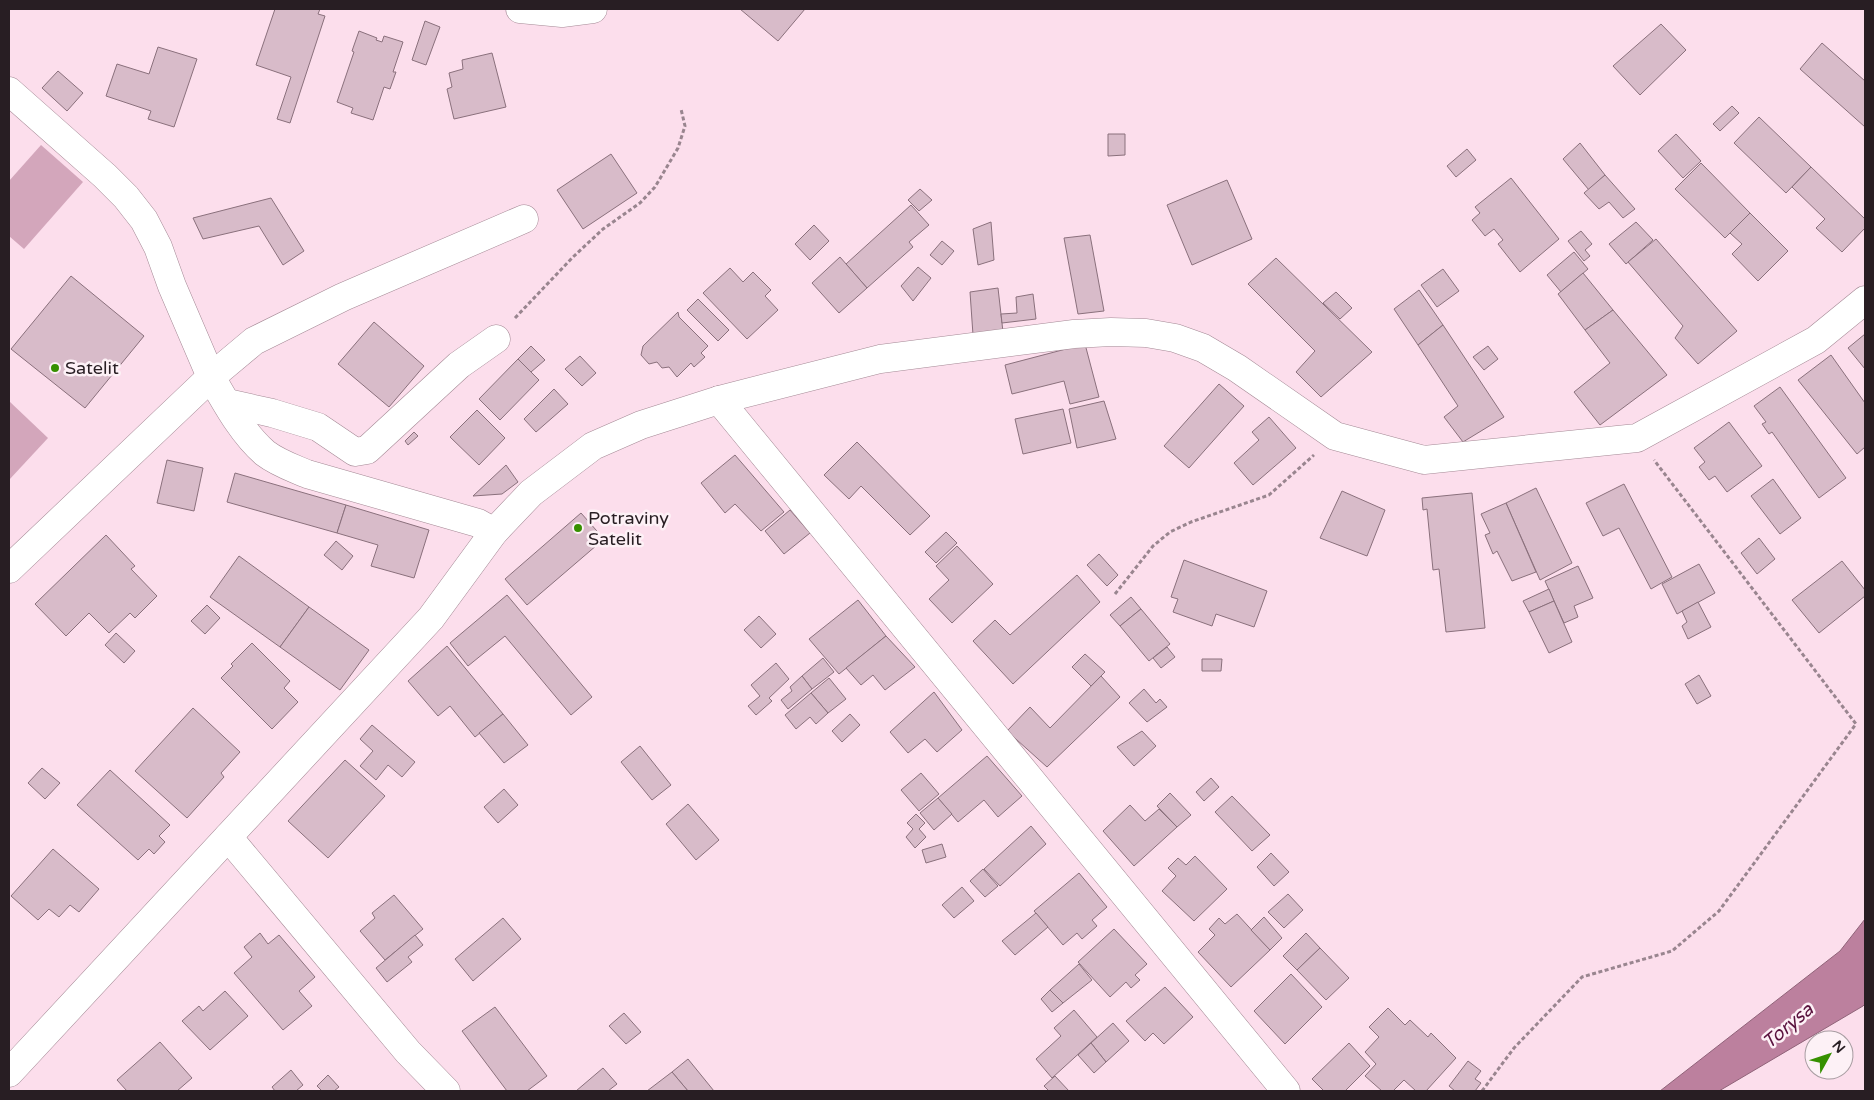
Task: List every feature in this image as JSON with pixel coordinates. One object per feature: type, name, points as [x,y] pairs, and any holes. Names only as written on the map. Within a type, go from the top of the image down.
[{"type":"street","points":[[520,9],[562,13],[593,9]]},
{"type":"street","points":[[9,91],[105,176],[126,197],[144,220],[158,246],[172,286],[211,377],[250,438],[266,454],[284,465],[307,474],[478,523],[494,532]]},
{"type":"street","points":[[9,569],[211,377],[254,341],[342,297],[524,219]]},
{"type":"street","points":[[9,1073],[431,618],[494,532],[531,493],[593,446],[641,425],[720,400],[880,359],[1074,334],[1146,333],[1175,338],[1203,348],[1236,368],[1335,436],[1424,460],[1638,438],[1816,340],[1865,300]]},
{"type":"street","points":[[227,403],[272,413],[318,427],[355,452],[367,450],[459,365],[496,339]]},
{"type":"street","points":[[720,400],[1286,1091]]},
{"type":"street","points":[[228,837],[408,1052],[446,1091]]},
{"type":"path","points":[[496,339],[573,257],[603,229],[640,204],[655,187],[678,148],[685,126],[681,109]]},
{"type":"path","points":[[1115,594],[1153,546],[1170,532],[1191,522],[1269,495],[1335,436]]},
{"type":"path","points":[[1482,1091],[1514,1048],[1582,977],[1672,951],[1719,911],[1856,724],[1638,438]]},
{"type":"shaded area","points":[[41,145],[83,182],[24,249],[9,236],[9,181]]},
{"type":"shaded area","points":[[9,401],[48,438],[9,480]]},
{"type":"water","name":"Torysa","points":[[1865,919],[1865,1004],[1863,1006],[1822,1030],[1804,1030],[1804,1041],[1719,1091],[1660,1091],[1840,951]]},
{"type":"building","points":[[275,9],[320,9],[318,14],[325,16],[290,123],[277,119],[291,77],[256,65]]},
{"type":"building","points":[[740,9],[805,9],[778,41]]},
{"type":"building","points":[[425,21],[440,27],[426,65],[412,60]]},
{"type":"building","points":[[1661,24],[1686,50],[1640,95],[1613,66]]},
{"type":"building","points":[[359,31],[382,42],[384,36],[403,42],[393,72],[396,72],[390,89],[384,87],[373,120],[351,113],[353,108],[337,102]]},
{"type":"building","points":[[1822,43],[1865,81],[1865,127],[1800,69]]},
{"type":"building","points":[[158,47],[197,59],[174,127],[148,119],[151,111],[106,96],[117,64],[149,74]]},
{"type":"building","points":[[492,53],[506,107],[454,119],[447,89],[452,87],[449,73],[463,69],[462,60]]},
{"type":"building","points":[[58,71],[83,93],[67,111],[42,88]]},
{"type":"building","points":[[1732,106],[1739,113],[1720,131],[1713,124]]},
{"type":"building","points":[[1759,117],[1811,167],[1786,193],[1734,143]]},
{"type":"building","points":[[1108,134],[1125,134],[1125,155],[1108,156]]},
{"type":"building","points":[[1676,134],[1701,161],[1683,178],[1658,151]]},
{"type":"building","points":[[1580,143],[1605,175],[1589,190],[1563,159]]},
{"type":"building","points":[[1467,149],[1476,160],[1456,177],[1447,166]]},
{"type":"building","points":[[611,154],[637,193],[583,229],[557,190]]},
{"type":"building","points":[[1701,163],[1750,213],[1725,238],[1675,189]]},
{"type":"building","points":[[1811,167],[1865,219],[1865,228],[1842,252],[1816,228],[1825,219],[1792,187]]},
{"type":"building","points":[[1605,175],[1635,209],[1623,218],[1609,202],[1599,209],[1584,193]]},
{"type":"building","points":[[1511,178],[1559,239],[1520,272],[1498,244],[1503,240],[1494,229],[1485,236],[1472,220],[1480,213],[1475,207]]},
{"type":"building","points":[[1227,180],[1252,239],[1192,265],[1167,205]]},
{"type":"building","points":[[920,189],[932,200],[919,211],[908,200]]},
{"type":"building","points":[[271,198],[304,251],[283,265],[259,226],[203,239],[193,218]]},
{"type":"building","points":[[911,205],[929,225],[909,242],[913,247],[867,288],[846,264]]},
{"type":"building","points":[[1750,213],[1788,251],[1758,281],[1732,254],[1742,244],[1730,233]]},
{"type":"building","points":[[991,222],[994,260],[978,265],[973,229]]},
{"type":"building","points":[[1636,222],[1653,240],[1626,264],[1609,244]]},
{"type":"building","points":[[814,225],[829,241],[810,260],[795,244]]},
{"type":"building","points":[[1581,231],[1592,244],[1585,250],[1590,256],[1584,261],[1568,241]]},
{"type":"building","points":[[1090,235],[1104,311],[1078,314],[1064,238]]},
{"type":"building","points":[[1656,239],[1737,331],[1698,364],[1675,338],[1683,326],[1628,262]]},
{"type":"building","points":[[942,241],[954,251],[942,265],[930,255]]},
{"type":"building","points":[[1574,252],[1588,269],[1561,292],[1547,275]]},
{"type":"building","points":[[840,257],[867,288],[839,313],[812,283]]},
{"type":"building","points":[[1276,258],[1372,352],[1321,397],[1296,372],[1315,351],[1248,284]]},
{"type":"building","points":[[918,267],[931,278],[913,301],[901,286]]},
{"type":"building","points":[[730,268],[743,282],[753,272],[771,290],[765,296],[778,310],[747,339],[703,293]]},
{"type":"building","points":[[1443,269],[1459,291],[1437,307],[1421,285]]},
{"type":"building","points":[[1583,273],[1613,310],[1585,330],[1558,294]]},
{"type":"building","points":[[71,276],[144,336],[85,408],[11,349]]},
{"type":"building","points":[[998,288],[1003,332],[973,335],[970,292]]},
{"type":"building","points":[[1419,290],[1443,325],[1418,345],[1394,309]]},
{"type":"building","points":[[1336,292],[1352,308],[1340,319],[1323,303]]},
{"type":"building","points":[[1033,294],[1036,319],[1002,323],[1001,314],[1017,313],[1016,297]]},
{"type":"building","points":[[698,299],[729,330],[718,341],[687,310]]},
{"type":"building","points":[[1613,310],[1667,375],[1600,425],[1574,392],[1610,363],[1585,330]]},
{"type":"building","points":[[678,312],[679,317],[708,346],[701,353],[705,357],[694,367],[691,363],[677,377],[669,367],[662,368],[657,362],[649,364],[641,355],[643,346]]},
{"type":"building","points":[[374,322],[424,366],[389,407],[338,364]]},
{"type":"building","points":[[1443,325],[1504,417],[1463,442],[1444,417],[1458,406],[1418,345]]},
{"type":"building","points":[[1865,334],[1865,369],[1848,348]]},
{"type":"building","points":[[1085,344],[1099,397],[1070,404],[1064,381],[1012,394],[1005,365]]},
{"type":"building","points":[[531,346],[545,360],[531,372],[518,359]]},
{"type":"building","points":[[1488,346],[1498,359],[1484,370],[1473,357]]},
{"type":"building","points":[[1831,355],[1865,403],[1865,447],[1857,454],[1798,380]]},
{"type":"building","points":[[580,356],[596,373],[582,386],[565,369]]},
{"type":"building","points":[[518,359],[539,380],[500,420],[479,399]]},
{"type":"building","points":[[1219,384],[1244,406],[1189,468],[1164,446]]},
{"type":"building","points":[[1780,387],[1846,478],[1819,498],[1772,432],[1769,434],[1762,424],[1766,422],[1754,406]]},
{"type":"building","points":[[554,389],[568,404],[536,432],[524,419]]},
{"type":"building","points":[[1104,401],[1116,439],[1077,448],[1069,409]]},
{"type":"building","points":[[1063,409],[1071,443],[1023,454],[1015,419]]},
{"type":"building","points":[[477,410],[505,438],[479,465],[450,437]]},
{"type":"building","points":[[1269,417],[1296,448],[1253,485],[1234,463],[1259,440],[1252,432]]},
{"type":"building","points":[[1729,422],[1762,466],[1727,492],[1715,476],[1709,480],[1699,467],[1705,462],[1694,448]]},
{"type":"building","points":[[414,432],[418,436],[408,445],[405,441]]},
{"type":"building","points":[[857,442],[930,516],[910,535],[861,486],[849,499],[824,475]]},
{"type":"building","points":[[735,455],[784,512],[761,531],[735,504],[725,513],[701,483]]},
{"type":"building","points":[[167,460],[203,468],[194,511],[157,503]]},
{"type":"building","points":[[506,465],[518,482],[502,494],[473,496]]},
{"type":"building","points":[[235,473],[346,505],[337,533],[227,502]]},
{"type":"building","points":[[1773,479],[1801,518],[1780,534],[1751,496]]},
{"type":"building","points":[[1624,484],[1672,577],[1651,589],[1619,528],[1603,536],[1586,503]]},
{"type":"building","points":[[1536,488],[1572,563],[1540,580],[1506,503]]},
{"type":"building","points":[[1342,491],[1385,510],[1367,556],[1320,538]]},
{"type":"building","points":[[1472,493],[1485,628],[1446,632],[1439,569],[1433,570],[1427,509],[1423,510],[1422,498]]},
{"type":"building","points":[[1506,503],[1536,572],[1512,581],[1497,551],[1493,554],[1485,535],[1490,533],[1481,514]]},
{"type":"building","points":[[346,505],[429,530],[414,578],[371,566],[378,545],[337,533]]},
{"type":"building","points":[[790,510],[810,533],[784,554],[765,531]]},
{"type":"building","points":[[581,513],[604,539],[527,605],[505,579]]},
{"type":"building","points":[[946,532],[957,543],[936,563],[925,552]]},
{"type":"building","points":[[106,535],[135,566],[131,569],[157,596],[135,618],[130,613],[109,633],[89,613],[66,636],[35,604]]},
{"type":"building","points":[[1759,538],[1775,559],[1757,574],[1741,553]]},
{"type":"building","points":[[336,541],[353,556],[342,570],[324,555]]},
{"type":"building","points":[[957,546],[993,584],[952,623],[929,599],[949,580],[936,566]]},
{"type":"building","points":[[1099,554],[1118,575],[1107,586],[1087,565]]},
{"type":"building","points":[[239,556],[309,607],[280,647],[210,597]]},
{"type":"building","points":[[1184,560],[1267,591],[1254,627],[1216,614],[1212,626],[1173,612],[1178,599],[1171,597]]},
{"type":"building","points":[[1842,561],[1865,590],[1865,596],[1819,633],[1792,600]]},
{"type":"building","points":[[1699,564],[1715,593],[1677,614],[1662,584]]},
{"type":"building","points":[[1578,566],[1593,598],[1574,606],[1578,617],[1564,623],[1545,581]]},
{"type":"building","points":[[1077,575],[1100,602],[1013,684],[973,641],[995,620],[1010,635]]},
{"type":"building","points":[[1549,589],[1554,601],[1529,612],[1523,601]]},
{"type":"building","points":[[507,595],[592,697],[571,715],[505,636],[468,666],[450,643]]},
{"type":"building","points":[[1131,597],[1141,609],[1120,626],[1110,615]]},
{"type":"building","points":[[858,600],[886,636],[839,674],[809,639]]},
{"type":"building","points":[[1554,601],[1572,642],[1549,653],[1529,612]]},
{"type":"building","points":[[1698,602],[1711,627],[1688,639],[1682,626],[1687,622],[1682,611]]},
{"type":"building","points":[[207,605],[220,618],[205,634],[191,621]]},
{"type":"building","points":[[309,607],[369,650],[340,690],[280,647]]},
{"type":"building","points":[[1141,609],[1170,644],[1149,661],[1120,626]]},
{"type":"building","points":[[759,616],[776,634],[761,648],[744,630]]},
{"type":"building","points":[[116,633],[135,651],[124,663],[105,645]]},
{"type":"building","points":[[886,636],[915,667],[885,690],[873,675],[861,685],[846,668]]},
{"type":"building","points":[[252,643],[290,681],[284,688],[298,702],[272,729],[221,678],[233,666],[231,664]]},
{"type":"building","points":[[447,646],[503,714],[475,737],[450,706],[438,716],[408,681]]},
{"type":"building","points":[[1167,647],[1175,657],[1161,668],[1153,658]]},
{"type":"building","points":[[1085,654],[1105,672],[1091,686],[1072,667]]},
{"type":"building","points":[[823,658],[834,672],[812,689],[802,676]]},
{"type":"building","points":[[1202,659],[1222,659],[1221,671],[1202,671]]},
{"type":"building","points":[[776,663],[789,679],[769,698],[772,701],[756,715],[748,706],[760,696],[751,685]]},
{"type":"building","points":[[1699,675],[1711,696],[1697,704],[1685,684]]},
{"type":"building","points":[[802,676],[812,689],[788,709],[781,700],[792,691],[790,687]]},
{"type":"building","points":[[1101,676],[1120,697],[1047,767],[1007,731],[1030,707],[1050,728]]},
{"type":"building","points":[[829,678],[846,699],[828,713],[811,693]]},
{"type":"building","points":[[1144,689],[1156,703],[1160,699],[1167,707],[1147,722],[1129,703]]},
{"type":"building","points":[[934,692],[962,730],[937,752],[925,739],[908,753],[890,732]]},
{"type":"building","points":[[811,693],[828,713],[816,724],[810,717],[796,729],[785,715]]},
{"type":"building","points":[[193,708],[240,752],[221,773],[224,777],[187,818],[135,771]]},
{"type":"building","points":[[503,714],[528,745],[504,763],[479,733]]},
{"type":"building","points":[[850,714],[860,725],[842,742],[832,731]]},
{"type":"building","points":[[372,725],[415,762],[402,777],[388,765],[376,780],[360,766],[373,751],[360,739]]},
{"type":"building","points":[[1142,731],[1156,746],[1134,766],[1117,747]]},
{"type":"building","points":[[640,746],[671,785],[652,800],[621,762]]},
{"type":"building","points":[[987,756],[1022,796],[998,817],[984,800],[958,822],[938,798]]},
{"type":"building","points":[[345,760],[385,796],[328,858],[288,821]]},
{"type":"building","points":[[42,768],[60,783],[45,799],[28,783]]},
{"type":"building","points":[[110,770],[170,825],[159,836],[165,842],[154,854],[149,849],[138,860],[77,805]]},
{"type":"building","points":[[921,773],[939,794],[919,811],[901,790]]},
{"type":"building","points":[[1211,778],[1219,787],[1204,801],[1196,792]]},
{"type":"building","points":[[504,789],[518,805],[498,823],[484,807]]},
{"type":"building","points":[[1170,793],[1191,815],[1177,827],[1157,806]]},
{"type":"building","points":[[1232,796],[1270,835],[1252,851],[1215,812]]},
{"type":"building","points":[[938,798],[952,814],[934,830],[920,813]]},
{"type":"building","points":[[688,804],[719,840],[696,860],[666,824]]},
{"type":"building","points":[[1130,805],[1145,821],[1159,809],[1177,827],[1134,866],[1103,831]]},
{"type":"building","points":[[916,814],[925,823],[919,829],[926,837],[915,848],[906,837],[913,829],[907,823]]},
{"type":"building","points":[[1031,826],[1046,844],[1000,886],[984,869]]},
{"type":"building","points":[[942,844],[946,857],[926,863],[922,850]]},
{"type":"building","points":[[53,849],[99,889],[79,912],[70,905],[59,917],[49,909],[38,920],[11,896]]},
{"type":"building","points":[[1271,853],[1289,872],[1274,886],[1257,867]]},
{"type":"building","points":[[1195,856],[1227,889],[1194,921],[1162,891],[1176,876],[1168,868],[1178,858],[1186,865]]},
{"type":"building","points":[[983,869],[998,886],[985,897],[970,881]]},
{"type":"building","points":[[1079,873],[1107,907],[1092,920],[1097,926],[1082,939],[1077,933],[1063,945],[1034,911]]},
{"type":"building","points":[[962,887],[974,901],[954,918],[942,905]]},
{"type":"building","points":[[1288,894],[1303,910],[1284,928],[1268,912]]},
{"type":"building","points":[[394,895],[423,929],[385,960],[360,931],[375,918],[372,913]]},
{"type":"building","points":[[1036,913],[1048,927],[1015,955],[1002,941]]},
{"type":"building","points":[[1237,914],[1270,950],[1231,987],[1198,952],[1215,935],[1209,929],[1219,918],[1225,924]]},
{"type":"building","points":[[1264,917],[1282,938],[1270,950],[1251,930]]},
{"type":"building","points":[[503,918],[521,939],[473,981],[455,959]]},
{"type":"building","points":[[1114,929],[1147,964],[1135,975],[1140,980],[1131,988],[1126,982],[1110,997],[1078,962]]},
{"type":"building","points":[[260,933],[268,944],[279,935],[315,977],[299,991],[312,1006],[283,1030],[234,973],[252,957],[244,947]]},
{"type":"building","points":[[1306,933],[1320,948],[1297,970],[1283,956]]},
{"type":"building","points":[[415,935],[423,945],[408,957],[412,962],[387,982],[376,968]]},
{"type":"building","points":[[1320,948],[1349,978],[1326,1000],[1297,970]]},
{"type":"building","points":[[1079,964],[1092,980],[1063,1003],[1050,990]]},
{"type":"building","points":[[1291,974],[1322,1007],[1285,1044],[1254,1011]]},
{"type":"building","points":[[1165,987],[1193,1017],[1164,1044],[1153,1033],[1145,1041],[1126,1021]]},
{"type":"building","points":[[1050,990],[1063,1003],[1052,1012],[1041,999]]},
{"type":"building","points":[[225,991],[248,1016],[210,1050],[182,1021],[199,1006],[203,1011]]},
{"type":"building","points":[[495,1007],[547,1076],[527,1091],[507,1091],[462,1031]]},
{"type":"building","points":[[1388,1008],[1405,1025],[1410,1020],[1428,1037],[1431,1033],[1456,1058],[1426,1091],[1416,1091],[1404,1080],[1393,1091],[1382,1091],[1365,1076],[1376,1064],[1365,1052],[1379,1037],[1369,1027]]},
{"type":"building","points":[[1074,1010],[1097,1037],[1052,1078],[1036,1059],[1061,1036],[1054,1028]]},
{"type":"building","points":[[624,1013],[641,1032],[626,1044],[609,1026]]},
{"type":"building","points":[[1113,1023],[1129,1041],[1106,1062],[1091,1043]]},
{"type":"building","points":[[160,1042],[192,1078],[177,1091],[127,1091],[117,1080]]},
{"type":"building","points":[[1091,1043],[1106,1062],[1094,1073],[1078,1055]]},
{"type":"building","points":[[1349,1043],[1370,1066],[1345,1091],[1324,1091],[1312,1079]]},
{"type":"building","points":[[688,1059],[714,1091],[688,1091],[672,1072]]},
{"type":"building","points":[[1468,1061],[1481,1071],[1475,1079],[1481,1083],[1475,1091],[1455,1091],[1449,1086]]},
{"type":"building","points":[[603,1068],[617,1084],[608,1091],[576,1091]]},
{"type":"building","points":[[291,1070],[303,1085],[296,1091],[275,1091],[272,1087]]},
{"type":"building","points":[[672,1072],[688,1091],[647,1091]]},
{"type":"building","points":[[328,1075],[339,1087],[334,1091],[322,1091],[317,1086]]},
{"type":"building","points":[[1055,1076],[1069,1091],[1049,1091],[1044,1086]]},
{"type":"place","name":"Satelit","points":[[55,368]]},
{"type":"place","name":"Potraviny Satelit","points":[[578,528]]}]
